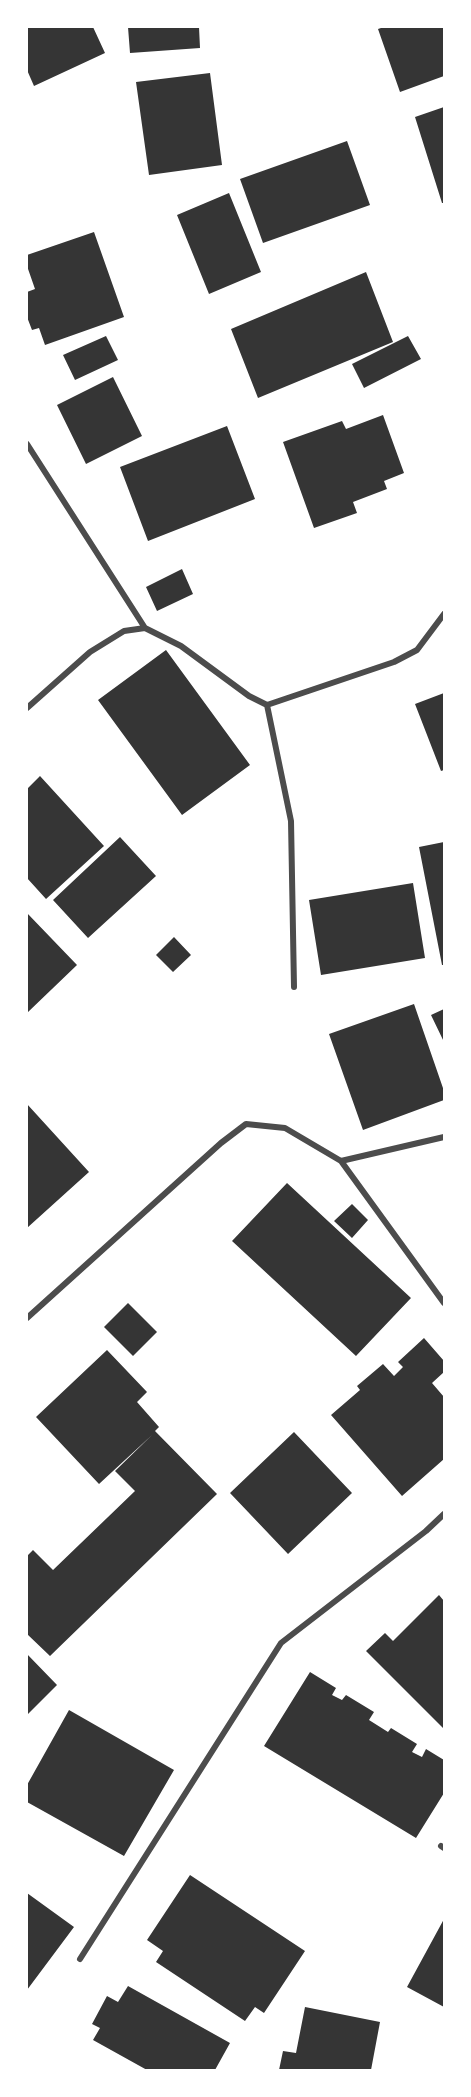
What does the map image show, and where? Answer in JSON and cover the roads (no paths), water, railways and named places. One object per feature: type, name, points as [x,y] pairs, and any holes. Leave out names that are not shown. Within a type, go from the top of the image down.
[{"type":"street","points":[[27,444],[145,628],[181,646],[249,696],[267,705],[394,662],[417,650],[444,614]]},
{"type":"street","points":[[27,708],[90,652],[124,631],[145,628]]},
{"type":"street","points":[[267,705],[291,821],[294,987]]},
{"type":"street","points":[[27,1318],[221,1143],[246,1124],[285,1128],[341,1161],[444,1303]]},
{"type":"street","points":[[341,1161],[444,1137]]},
{"type":"street","points":[[80,1959],[281,1643],[426,1531],[444,1514]]}]
